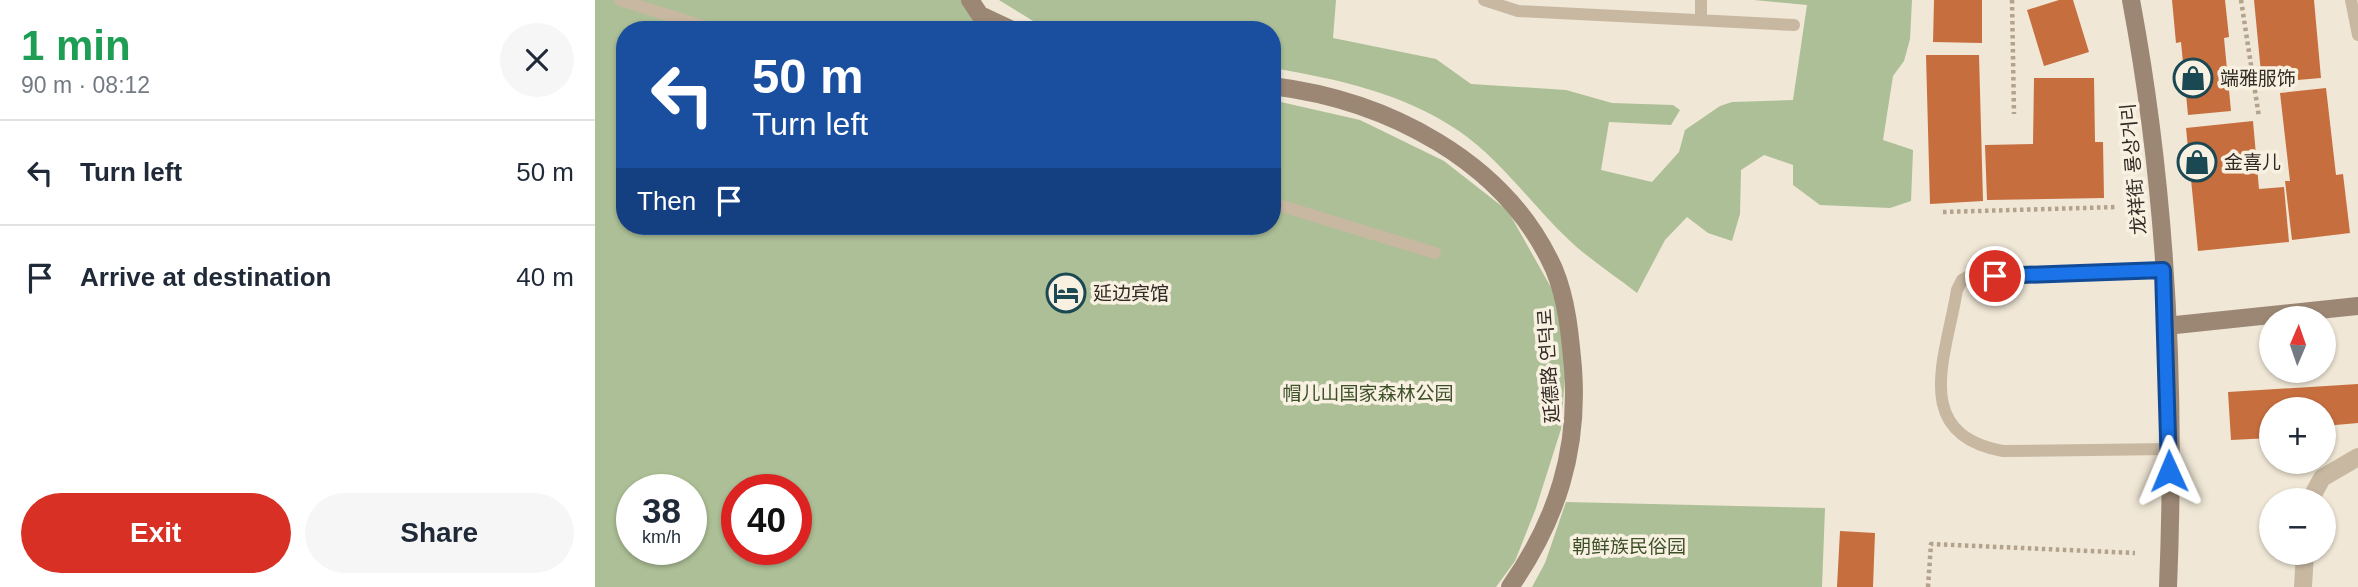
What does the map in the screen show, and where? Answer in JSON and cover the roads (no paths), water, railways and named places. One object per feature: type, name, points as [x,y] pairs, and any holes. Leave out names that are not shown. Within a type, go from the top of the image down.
[{"type":"street","points":[[970,0],[981,15],[993,21]]},
{"type":"street","name":"龙祥街 룡상거리","points":[[2131,0],[2147,91],[2163,270],[2169,449],[2168,587]]},
{"type":"street","name":"延德路 연덕로","points":[[1281,88],[1349,101],[1393,118],[1441,143],[1485,176],[1516,209],[1553,268],[1564,298],[1571,340],[1575,422],[1570,461],[1555,512],[1510,587]]},
{"type":"street","points":[[2166,326],[2358,306]]},
{"type":"street","points":[[2317,488],[2322,478],[2358,457]]},
{"type":"street","points":[[2303,587],[2304,565]]},
{"type":"lane","points":[[620,0],[687,21]]},
{"type":"lane","points":[[1484,0],[1518,12],[1794,25]]},
{"type":"lane","points":[[1701,0],[1701,20]]},
{"type":"lane","points":[[2354,1],[2358,35]]},
{"type":"lane","points":[[1281,205],[1435,253]]},
{"type":"lane","points":[[2163,270],[1969,276],[1962,280],[1957,290],[1939,397],[1956,432],[1983,447],[2003,451],[2169,449]]},
{"type":"place","name":"端雅服饰","points":[[2193,78]]},
{"type":"place","name":"金喜儿","points":[[2197,162]]},
{"type":"place","name":"延边宾馆","points":[[1066,293]]},
{"type":"park label","name":"帽儿山国家森林公园","points":[[1368,393]]},
{"type":"park label","name":"朝鲜族民俗园","points":[[1629,546]]}]
